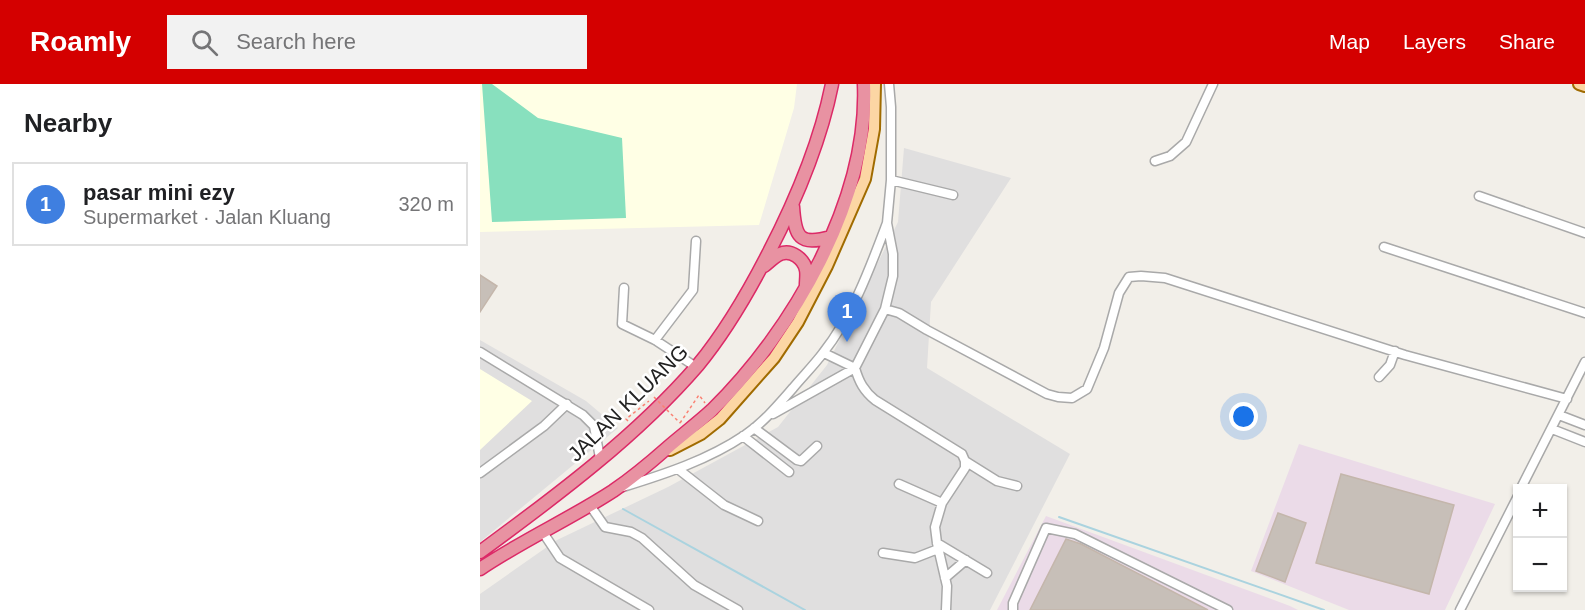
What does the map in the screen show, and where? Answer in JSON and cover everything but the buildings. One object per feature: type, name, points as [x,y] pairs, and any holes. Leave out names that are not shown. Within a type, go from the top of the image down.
[{"type":"highway","name":"JALAN KLUANG","points":[[480,552],[548,502],[644,420],[696,367],[719,339],[761,268],[793,207],[827,110],[832,84]]},
{"type":"highway","points":[[480,569],[614,490],[657,456],[711,411],[776,334],[806,285],[846,202],[859,153],[864,118],[864,84]]},
{"type":"highway","points":[[793,207],[794,228],[799,236],[808,241],[831,237]]},
{"type":"highway","points":[[761,268],[780,254],[789,252],[803,263],[807,271],[806,285]]},
{"type":"main road","points":[[657,456],[700,434],[720,418],[757,380],[798,322],[828,266],[866,179],[874,129],[875,84]]},
{"type":"main road","points":[[1579,84],[1585,87]]},
{"type":"street","points":[[614,490],[707,457],[743,436],[768,417],[855,368],[885,309],[893,276],[893,254],[887,223],[891,180],[889,84]]},
{"type":"street","points":[[1155,161],[1170,156],[1186,142],[1213,84]]},
{"type":"street","points":[[891,180],[953,195]]},
{"type":"street","points":[[1479,196],[1585,233]]},
{"type":"street","points":[[768,417],[824,353],[844,321],[862,286],[887,223]]},
{"type":"street","points":[[655,340],[693,290],[696,241]]},
{"type":"street","points":[[1384,247],[1585,313]]},
{"type":"street","points":[[885,309],[899,313],[1047,394],[1072,398],[1087,389],[1104,348],[1119,293],[1129,277],[1165,278],[1395,351],[1567,399]]},
{"type":"street","points":[[624,288],[622,324],[655,340],[696,367]]},
{"type":"street","points":[[1379,378],[1390,365],[1395,351]]},
{"type":"street","points":[[480,352],[583,415],[594,426],[600,458]]},
{"type":"street","points":[[824,353],[855,368],[859,381],[870,396],[962,454],[965,468],[942,503],[935,527],[937,546],[947,586],[946,610]]},
{"type":"street","points":[[1524,484],[1585,362]]},
{"type":"street","points":[[480,473],[544,426],[567,404]]},
{"type":"street","points":[[1559,415],[1585,425]]},
{"type":"street","points":[[754,428],[797,460],[801,461],[817,446]]},
{"type":"street","points":[[1552,429],[1585,442]]},
{"type":"street","points":[[743,436],[789,472]]},
{"type":"street","points":[[965,461],[998,481],[1017,486]]},
{"type":"street","points":[[678,469],[724,505],[758,521]]},
{"type":"street","points":[[899,484],[942,503]]},
{"type":"street","points":[[589,504],[605,527],[632,532],[642,538],[694,585],[738,610]]},
{"type":"street","points":[[1460,610],[1513,506]]},
{"type":"street","points":[[1013,610],[1013,603],[1046,528],[1075,534],[1228,610]]},
{"type":"street","points":[[542,531],[560,558],[649,610]]},
{"type":"street","points":[[883,553],[915,558],[937,546]]},
{"type":"street","points":[[937,546],[987,573]]},
{"type":"street","points":[[945,578],[966,560]]},
{"type":"path","points":[[654,397],[680,423],[699,395],[711,411]]},
{"type":"shaded area","points":[[480,84],[797,84],[794,108],[759,225],[480,232]]},
{"type":"shaded area","points":[[904,148],[1011,178],[931,302],[927,368],[1070,454],[990,610],[480,610],[480,594],[557,540],[668,487],[778,427],[827,365],[898,222]]},
{"type":"shaded area","points":[[480,340],[586,401],[618,428],[480,542]]},
{"type":"shaded area","points":[[480,369],[532,401],[480,450]]},
{"type":"shaded area","points":[[1299,444],[1495,504],[1445,610],[1349,610],[1251,571]]},
{"type":"shaded area","points":[[1046,516],[1290,606],[1298,610],[997,610]]},
{"type":"green space","points":[[482,84],[492,84],[538,118],[622,138],[626,218],[492,222]]},
{"type":"waterway","points":[[623,509],[805,610]]},
{"type":"waterway","points":[[1059,517],[1324,610]]},
{"type":"place","name":"pasar mini ezy","points":[[847,342]]}]
